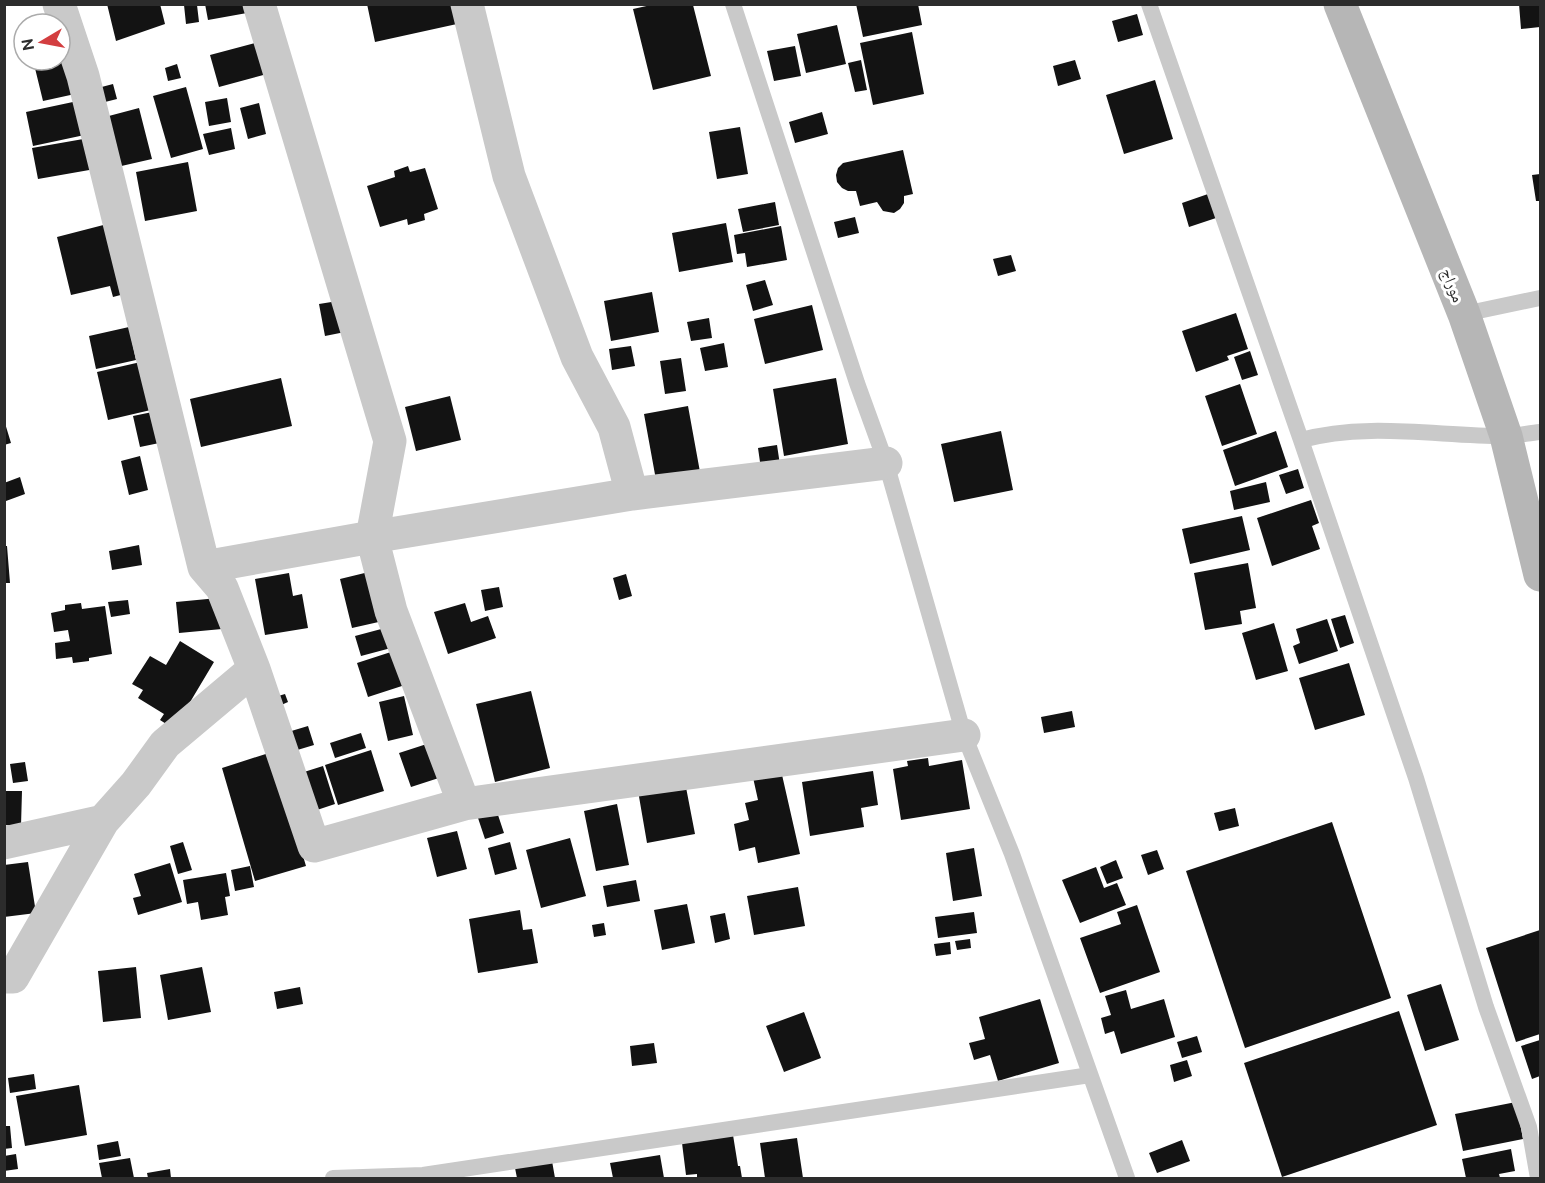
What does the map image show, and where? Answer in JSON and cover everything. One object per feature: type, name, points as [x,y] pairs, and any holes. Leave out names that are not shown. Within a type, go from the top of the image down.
[{"type":"main road","name":"موراج","points":[[1340,4],[1464,314],[1506,436],[1540,575]]},
{"type":"street","points":[[59,4],[83,76],[204,567],[222,588],[254,669],[314,846],[464,804],[964,735]]},
{"type":"street","points":[[259,4],[390,441],[372,537],[391,611],[464,804]]},
{"type":"street","points":[[467,4],[509,176],[578,357],[614,427],[632,494]]},
{"type":"street","points":[[204,567],[632,494],[886,463]]},
{"type":"street","points":[[4,977],[13,977],[103,821],[136,784],[165,744],[254,669]]},
{"type":"street","points":[[4,843],[103,821]]},
{"type":"lane","points":[[734,4],[857,383],[886,463],[964,735],[1012,854],[1127,1179]]},
{"type":"lane","points":[[1149,4],[1416,778],[1486,1007],[1529,1127],[1538,1179]]},
{"type":"lane","points":[[1464,314],[1540,298]]},
{"type":"lane","points":[[1301,440],[1326,433],[1373,431],[1506,436],[1540,432]]},
{"type":"lane","points":[[333,1179],[423,1175],[1090,1075]]},
{"type":"building","points":[[107,4],[160,4],[165,24],[116,41]]},
{"type":"building","points":[[205,4],[246,4],[247,13],[208,20]]},
{"type":"building","points":[[367,4],[462,4],[466,22],[375,42]]},
{"type":"building","points":[[856,4],[918,4],[922,25],[863,37]]},
{"type":"building","points":[[1519,4],[1540,4],[1540,27],[1521,29]]},
{"type":"building","points":[[184,5],[197,5],[199,22],[186,24]]},
{"type":"building","points":[[651,5],[693,5],[711,76],[653,90],[633,9]]},
{"type":"building","points":[[1137,14],[1143,35],[1118,42],[1112,21]]},
{"type":"building","points":[[837,25],[846,64],[806,73],[797,34]]},
{"type":"building","points":[[912,32],[924,94],[873,105],[860,43]]},
{"type":"building","points":[[259,42],[267,74],[219,87],[210,55]]},
{"type":"building","points":[[795,46],[801,76],[774,81],[767,51]]},
{"type":"building","points":[[861,60],[867,90],[855,92],[848,63]]},
{"type":"building","points":[[1075,60],[1081,79],[1058,86],[1053,66]]},
{"type":"building","points":[[177,64],[181,78],[168,81],[165,68]]},
{"type":"building","points":[[36,72],[70,72],[75,94],[43,101]]},
{"type":"building","points":[[1155,80],[1173,139],[1124,154],[1106,95]]},
{"type":"building","points":[[113,84],[117,99],[97,104],[94,89]]},
{"type":"building","points":[[186,87],[203,149],[171,158],[153,96]]},
{"type":"building","points":[[227,98],[231,122],[209,126],[205,102]]},
{"type":"building","points":[[87,99],[94,133],[33,146],[26,112]]},
{"type":"building","points":[[259,103],[266,134],[248,139],[240,108]]},
{"type":"building","points":[[139,108],[152,159],[117,167],[105,117]]},
{"type":"building","points":[[822,112],[828,134],[795,143],[789,122]]},
{"type":"building","points":[[740,127],[748,174],[717,179],[709,132]]},
{"type":"building","points":[[231,128],[235,149],[209,155],[203,134]]},
{"type":"building","points":[[89,138],[95,169],[38,179],[32,148]]},
{"type":"building","points":[[903,150],[913,194],[904,196],[904,203],[894,213],[883,211],[877,202],[860,206],[856,191],[848,191],[837,182],[838,168],[843,163]]},
{"type":"building","points":[[188,162],[197,211],[145,221],[136,172]]},
{"type":"building","points":[[408,166],[410,172],[425,168],[438,209],[424,214],[425,220],[408,225],[407,219],[380,227],[367,186],[395,177],[394,171]]},
{"type":"building","points":[[1540,174],[1540,201],[1536,201],[1532,175]]},
{"type":"building","points":[[1208,194],[1216,218],[1189,227],[1182,203]]},
{"type":"building","points":[[775,202],[779,225],[743,232],[738,209]]},
{"type":"building","points":[[855,217],[859,233],[838,238],[834,222]]},
{"type":"building","points":[[115,222],[132,292],[113,297],[110,286],[71,295],[57,237]]},
{"type":"building","points":[[726,223],[733,262],[679,272],[672,233]]},
{"type":"building","points":[[781,226],[787,260],[747,267],[745,253],[737,254],[734,235]]},
{"type":"building","points":[[1011,255],[1016,271],[998,276],[993,259]]},
{"type":"building","points":[[765,280],[773,305],[753,311],[746,285]]},
{"type":"building","points":[[652,292],[659,332],[611,341],[604,301]]},
{"type":"building","points":[[344,300],[350,331],[325,336],[319,304]]},
{"type":"building","points":[[812,305],[823,350],[765,364],[754,319]]},
{"type":"building","points":[[1236,313],[1248,349],[1227,356],[1229,360],[1196,372],[1182,331]]},
{"type":"building","points":[[709,318],[712,338],[691,341],[687,322]]},
{"type":"building","points":[[129,327],[136,360],[96,369],[89,336]]},
{"type":"building","points":[[724,343],[728,367],[705,371],[700,348]]},
{"type":"building","points":[[631,346],[635,366],[612,370],[609,349]]},
{"type":"building","points":[[1250,351],[1258,375],[1242,380],[1234,357]]},
{"type":"building","points":[[681,358],[686,391],[665,394],[660,361]]},
{"type":"building","points":[[145,361],[155,409],[108,420],[97,372]]},
{"type":"building","points":[[281,378],[292,426],[201,447],[190,399]]},
{"type":"building","points":[[836,378],[848,444],[784,456],[773,389]]},
{"type":"building","points":[[1240,384],[1257,434],[1222,446],[1205,396]]},
{"type":"building","points":[[450,396],[461,440],[416,451],[405,407]]},
{"type":"building","points":[[688,406],[700,472],[656,480],[644,414]]},
{"type":"building","points":[[162,410],[169,441],[140,447],[133,416]]},
{"type":"building","points":[[4,420],[11,443],[4,445]]},
{"type":"building","points":[[1001,431],[1013,490],[954,502],[941,444]]},
{"type":"building","points":[[1276,431],[1288,467],[1235,486],[1223,450]]},
{"type":"building","points":[[777,445],[780,465],[761,469],[758,448]]},
{"type":"building","points":[[140,456],[148,490],[129,495],[121,461]]},
{"type":"building","points":[[1298,469],[1304,488],[1286,494],[1279,475]]},
{"type":"building","points":[[20,477],[25,494],[6,501],[4,483]]},
{"type":"building","points":[[1266,482],[1270,502],[1234,510],[1230,491]]},
{"type":"building","points":[[1311,500],[1319,523],[1312,526],[1320,549],[1272,566],[1257,518]]},
{"type":"building","points":[[1242,516],[1250,550],[1190,564],[1182,529]]},
{"type":"building","points":[[139,545],[142,565],[112,570],[109,551]]},
{"type":"building","points":[[4,546],[7,546],[10,583],[4,583]]},
{"type":"building","points":[[1248,563],[1256,608],[1240,611],[1242,624],[1205,630],[1194,573]]},
{"type":"building","points":[[377,570],[383,621],[352,628],[340,579]]},
{"type":"building","points":[[289,573],[293,596],[302,594],[308,628],[265,635],[255,579]]},
{"type":"building","points":[[626,574],[632,596],[619,600],[613,578]]},
{"type":"building","points":[[499,587],[503,607],[485,611],[481,590]]},
{"type":"building","points":[[218,598],[222,629],[179,633],[176,602]]},
{"type":"building","points":[[128,600],[130,614],[111,617],[108,602]]},
{"type":"building","points":[[81,603],[82,609],[105,606],[112,654],[73,663],[72,657],[56,659],[55,643],[70,641],[68,630],[54,632],[51,613],[65,610],[65,605]]},
{"type":"building","points":[[465,603],[471,622],[488,616],[496,638],[448,654],[434,612]]},
{"type":"building","points":[[1345,615],[1354,643],[1340,648],[1331,619]]},
{"type":"building","points":[[1327,619],[1338,651],[1299,664],[1293,646],[1300,643],[1296,629]]},
{"type":"building","points":[[1274,623],[1288,671],[1256,680],[1242,633]]},
{"type":"building","points":[[385,628],[391,648],[361,656],[355,636]]},
{"type":"building","points":[[180,641],[214,662],[174,729],[160,720],[164,714],[138,698],[143,690],[132,684],[150,656],[166,665]]},
{"type":"building","points":[[394,651],[405,685],[368,697],[357,663]]},
{"type":"building","points":[[1349,663],[1365,715],[1315,730],[1299,678]]},
{"type":"building","points":[[531,691],[550,768],[495,782],[476,704]]},
{"type":"building","points":[[285,694],[288,702],[279,706],[275,697]]},
{"type":"building","points":[[404,696],[413,735],[388,741],[379,702]]},
{"type":"building","points":[[1072,711],[1075,727],[1044,733],[1041,717]]},
{"type":"building","points":[[308,726],[314,745],[294,751],[288,732]]},
{"type":"building","points":[[361,733],[366,748],[335,758],[330,743]]},
{"type":"building","points":[[436,741],[448,775],[411,787],[399,753]]},
{"type":"building","points":[[371,750],[384,791],[338,805],[325,765]]},
{"type":"building","points":[[272,752],[306,866],[255,881],[222,768]]},
{"type":"building","points":[[928,758],[929,766],[962,760],[970,809],[901,820],[893,769],[908,766],[907,761]]},
{"type":"building","points":[[25,762],[28,781],[13,783],[10,764]]},
{"type":"building","points":[[323,766],[335,804],[317,810],[304,772]]},
{"type":"building","points":[[780,766],[800,854],[758,863],[755,847],[739,851],[734,824],[749,820],[745,803],[758,800],[752,773]]},
{"type":"building","points":[[873,771],[878,805],[861,808],[864,827],[810,836],[802,782]]},
{"type":"building","points":[[684,777],[695,834],[647,843],[637,785]]},
{"type":"building","points":[[4,791],[22,791],[21,826],[4,825]]},
{"type":"building","points":[[617,804],[629,865],[596,871],[584,811]]},
{"type":"building","points":[[1235,808],[1239,826],[1219,831],[1214,813]]},
{"type":"building","points":[[496,809],[504,833],[485,839],[477,815]]},
{"type":"building","points":[[1332,822],[1391,998],[1245,1048],[1186,871]]},
{"type":"building","points":[[457,831],[467,869],[437,877],[427,838]]},
{"type":"building","points":[[570,838],[586,896],[541,908],[526,850]]},
{"type":"building","points":[[183,842],[192,870],[178,874],[170,846]]},
{"type":"building","points":[[510,842],[517,869],[495,875],[488,848]]},
{"type":"building","points":[[974,848],[982,896],[953,901],[946,853]]},
{"type":"building","points":[[1157,850],[1164,869],[1148,875],[1141,855]]},
{"type":"building","points":[[1116,860],[1123,878],[1107,884],[1100,867]]},
{"type":"building","points":[[28,862],[36,913],[4,917],[4,865]]},
{"type":"building","points":[[170,863],[182,902],[138,915],[133,898],[141,896],[134,874]]},
{"type":"building","points":[[250,866],[254,887],[235,891],[231,870]]},
{"type":"building","points":[[1096,867],[1104,888],[1117,883],[1126,905],[1080,923],[1062,880]]},
{"type":"building","points":[[226,873],[230,896],[225,897],[228,915],[201,920],[198,902],[187,904],[183,880]]},
{"type":"building","points":[[636,880],[640,901],[607,907],[603,886]]},
{"type":"building","points":[[798,887],[805,926],[754,935],[747,896]]},
{"type":"building","points":[[687,904],[695,943],[662,950],[654,910]]},
{"type":"building","points":[[1137,905],[1160,972],[1100,993],[1080,938],[1121,924],[1117,912]]},
{"type":"building","points":[[520,910],[523,930],[532,929],[538,963],[478,973],[469,919]]},
{"type":"building","points":[[974,912],[977,933],[938,938],[935,917]]},
{"type":"building","points":[[725,913],[730,939],[715,943],[710,916]]},
{"type":"building","points":[[604,923],[606,935],[594,937],[592,925]]},
{"type":"building","points":[[1540,930],[1540,1034],[1516,1042],[1486,948]]},
{"type":"building","points":[[970,939],[971,948],[957,950],[955,941]]},
{"type":"building","points":[[950,942],[951,954],[936,956],[934,944]]},
{"type":"building","points":[[136,967],[141,1018],[103,1022],[98,971]]},
{"type":"building","points":[[202,967],[211,1012],[168,1020],[160,975]]},
{"type":"building","points":[[1441,984],[1459,1040],[1425,1051],[1407,995]]},
{"type":"building","points":[[300,987],[303,1004],[277,1009],[274,992]]},
{"type":"building","points":[[1126,990],[1131,1009],[1164,999],[1175,1037],[1121,1054],[1114,1031],[1105,1034],[1101,1018],[1111,1015],[1105,996]]},
{"type":"building","points":[[1040,999],[1059,1063],[998,1081],[990,1055],[974,1060],[969,1043],[985,1039],[979,1017]]},
{"type":"building","points":[[1399,1011],[1437,1125],[1282,1177],[1244,1063]]},
{"type":"building","points":[[804,1012],[821,1058],[784,1072],[766,1026]]},
{"type":"building","points":[[1197,1036],[1202,1052],[1182,1058],[1177,1042]]},
{"type":"building","points":[[1540,1040],[1540,1076],[1532,1079],[1521,1046]]},
{"type":"building","points":[[654,1043],[657,1063],[632,1066],[630,1046]]},
{"type":"building","points":[[1187,1060],[1192,1076],[1174,1082],[1170,1065]]},
{"type":"building","points":[[34,1074],[36,1089],[10,1093],[8,1078]]},
{"type":"building","points":[[79,1085],[87,1135],[25,1146],[16,1096]]},
{"type":"building","points":[[1516,1102],[1523,1139],[1463,1151],[1455,1114]]},
{"type":"building","points":[[4,1126],[10,1126],[12,1148],[4,1149]]},
{"type":"building","points":[[733,1135],[742,1178],[697,1178],[697,1174],[686,1175],[682,1143]]},
{"type":"building","points":[[797,1138],[803,1178],[765,1178],[760,1143]]},
{"type":"building","points":[[1182,1140],[1190,1161],[1157,1173],[1149,1153]]},
{"type":"building","points":[[118,1141],[121,1156],[99,1160],[97,1145]]},
{"type":"building","points":[[1511,1149],[1515,1171],[1499,1174],[1500,1178],[1466,1178],[1462,1159]]},
{"type":"building","points":[[16,1154],[18,1169],[4,1171],[4,1156]]},
{"type":"building","points":[[660,1155],[664,1178],[613,1178],[610,1163]]},
{"type":"building","points":[[130,1158],[134,1178],[102,1178],[99,1163]]},
{"type":"building","points":[[552,1161],[555,1178],[517,1178],[515,1168]]},
{"type":"building","points":[[170,1169],[171,1178],[148,1178],[147,1173]]}]
